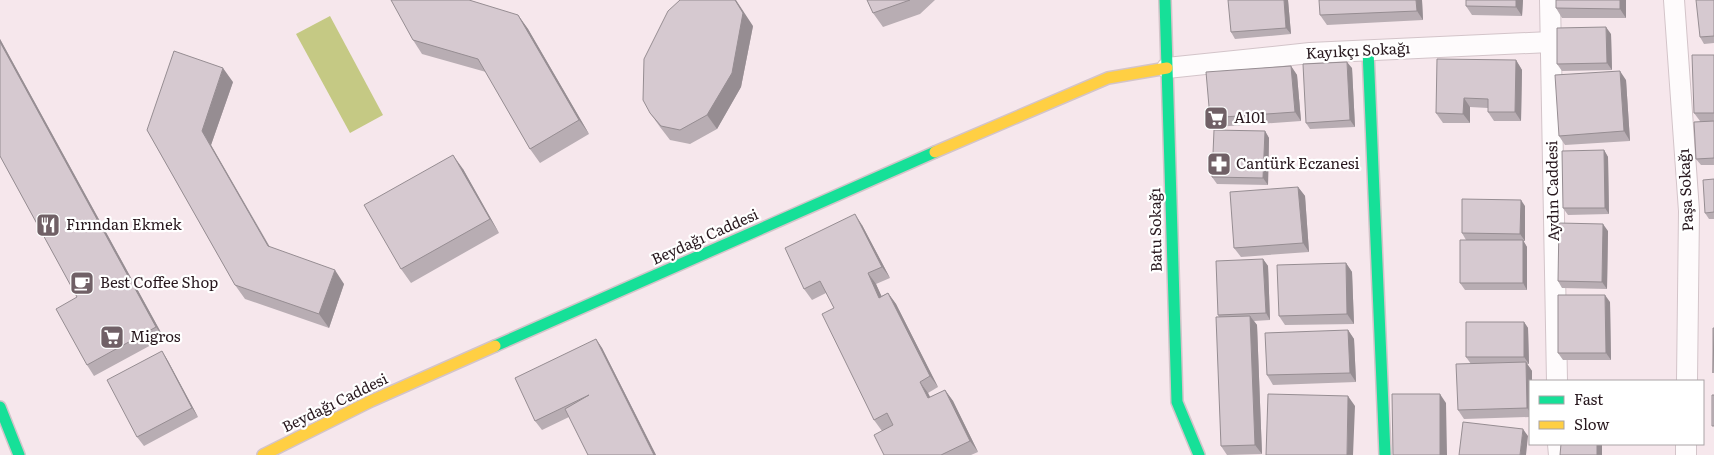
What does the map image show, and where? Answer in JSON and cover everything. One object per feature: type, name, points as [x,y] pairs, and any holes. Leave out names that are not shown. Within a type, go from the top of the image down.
[{"type":"street","name":"Batu Sokağı","points":[[1165,0],[1172,322],[1177,402],[1199,455]]},
{"type":"street","name":"Aydın Caddesi","points":[[1550,0],[1557,380]]},
{"type":"street","name":"Paşa Sokağı","points":[[1674,0],[1689,211],[1687,380]]},
{"type":"street","name":"Kayıkçı Sokağı","points":[[1167,68],[1310,53],[1550,42]]},
{"type":"street","points":[[1368,50],[1385,455]]},
{"type":"street","name":"Beydağı Caddesi","points":[[263,455],[371,401],[1108,78],[1167,68]]},
{"type":"street","points":[[0,407],[19,455]]},
{"type":"shaded area","points":[[330,16],[383,115],[350,133],[296,34]]},
{"type":"building","points":[[391,0],[469,0],[518,15],[579,120],[530,149],[478,59],[413,40]]},
{"type":"building","points":[[680,0],[735,0],[743,13],[732,73],[707,115],[680,130],[661,126],[650,113],[643,100],[644,59],[668,11]]},
{"type":"building","points":[[867,0],[910,0],[873,13]]},
{"type":"building","points":[[1228,0],[1284,0],[1286,28],[1231,32]]},
{"type":"building","points":[[1319,0],[1416,0],[1417,11],[1320,15]]},
{"type":"building","points":[[1466,0],[1516,0],[1516,7],[1466,6]]},
{"type":"building","points":[[1556,0],[1620,0],[1620,9],[1556,8]]},
{"type":"building","points":[[1696,0],[1714,0],[1714,36],[1700,37]]},
{"type":"building","points":[[1606,27],[1607,63],[1557,64],[1557,28]]},
{"type":"building","points":[[0,42],[156,327],[87,365],[56,309],[77,297],[0,156]]},
{"type":"building","points":[[174,51],[223,68],[202,131],[268,246],[335,270],[319,314],[235,285],[147,130]]},
{"type":"building","points":[[1692,55],[1714,55],[1714,113],[1694,113]]},
{"type":"building","points":[[1437,59],[1516,60],[1515,112],[1488,112],[1488,99],[1464,98],[1463,114],[1436,113]]},
{"type":"building","points":[[1347,62],[1350,120],[1306,123],[1303,64]]},
{"type":"building","points":[[1291,66],[1295,112],[1210,118],[1206,72]]},
{"type":"building","points":[[1620,71],[1624,131],[1559,136],[1555,75]]},
{"type":"building","points":[[1714,121],[1714,158],[1696,159],[1694,122]]},
{"type":"building","points":[[1214,130],[1265,131],[1263,178],[1212,177]]},
{"type":"building","points":[[1604,150],[1605,208],[1563,208],[1562,151]]},
{"type":"building","points":[[453,155],[490,219],[401,269],[364,205]]},
{"type":"building","points":[[1714,179],[1714,212],[1705,213],[1703,180]]},
{"type":"building","points":[[1298,187],[1303,243],[1234,248],[1230,192]]},
{"type":"building","points":[[1462,199],[1521,200],[1520,234],[1462,233]]},
{"type":"building","points":[[855,214],[882,267],[868,273],[879,298],[888,293],[930,376],[920,382],[928,398],[945,390],[970,441],[941,455],[884,455],[874,435],[893,425],[887,413],[874,420],[822,314],[834,308],[820,281],[804,289],[785,248]]},
{"type":"building","points":[[1559,223],[1603,224],[1602,282],[1558,281]]},
{"type":"building","points":[[1460,240],[1523,240],[1523,283],[1460,283]]},
{"type":"building","points":[[1263,259],[1266,313],[1218,315],[1216,261]]},
{"type":"building","points":[[1346,263],[1347,314],[1279,316],[1277,265]]},
{"type":"building","points":[[1558,295],[1605,295],[1606,353],[1558,353]]},
{"type":"building","points":[[1250,316],[1255,445],[1221,446],[1216,317]]},
{"type":"building","points":[[1466,322],[1524,322],[1524,357],[1466,357]]},
{"type":"building","points":[[1713,328],[1714,328],[1713,373]]},
{"type":"building","points":[[1348,330],[1350,373],[1267,375],[1265,333]]},
{"type":"building","points":[[596,339],[654,455],[588,455],[565,409],[589,395],[535,421],[515,378]]},
{"type":"building","points":[[162,351],[192,408],[137,437],[107,380]]},
{"type":"building","points":[[1526,362],[1527,408],[1458,410],[1456,364]]},
{"type":"building","points":[[1268,394],[1348,396],[1347,455],[1266,455]]},
{"type":"building","points":[[1392,394],[1440,394],[1440,455],[1393,455]]},
{"type":"building","points":[[1712,395],[1714,395],[1714,426],[1712,426]]},
{"type":"building","points":[[1463,422],[1523,429],[1520,455],[1459,455]]},
{"type":"building","points":[[1561,445],[1597,445],[1597,455],[1560,455]]},
{"type":"traffic: fast","points":[[1165,0],[1177,402],[1199,455]]},
{"type":"traffic: fast","points":[[1368,50],[1385,455]]},
{"type":"traffic: fast","points":[[495,346],[935,152]]},
{"type":"traffic: fast","points":[[0,407],[19,455]]},
{"type":"traffic: slow","points":[[935,152],[1108,78],[1167,68]]},
{"type":"traffic: slow","points":[[263,455],[371,401],[495,346]]},
{"type":"place","name":"A101","points":[[1216,118]]},
{"type":"place","name":"Cantürk Eczanesi","points":[[1219,164]]},
{"type":"place","name":"Fırından Ekmek","points":[[48,225]]},
{"type":"place","name":"Best Coffee Shop","points":[[82,283]]},
{"type":"place","name":"Migros","points":[[112,337]]}]
